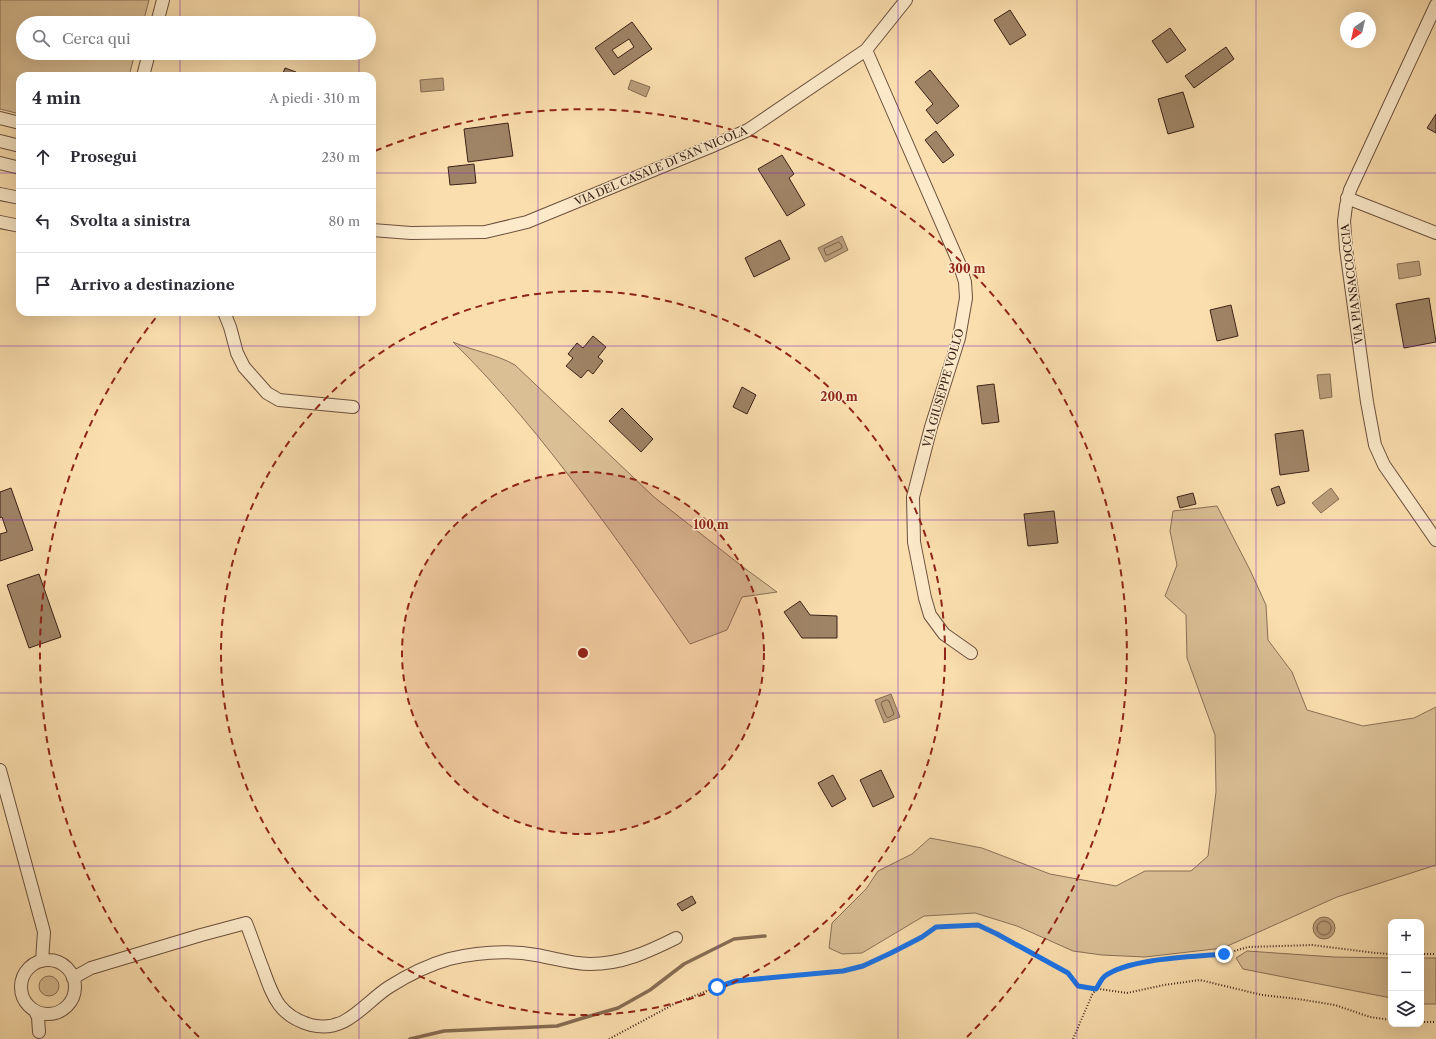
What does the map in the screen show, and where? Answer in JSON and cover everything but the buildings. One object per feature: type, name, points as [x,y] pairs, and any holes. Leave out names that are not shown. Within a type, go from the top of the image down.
[{"type":"street","points":[[159,16],[163,0]]},
{"type":"street","name":"VIA DEL CASALE DI SAN NICOLA","points":[[376,230],[411,233],[485,232],[527,222],[710,147],[748,130],[866,50],[906,0]]},
{"type":"street","name":"VIA PIANSACCOCCIA","points":[[1436,5],[1347,198],[1344,221],[1346,249],[1367,402],[1375,445],[1384,465],[1436,540]]},
{"type":"street","name":"VIA GIUSEPPE VOLLO","points":[[866,50],[960,263],[965,282],[966,298],[959,338],[931,426],[913,497],[914,542],[928,610],[944,634],[971,653]]},
{"type":"street","points":[[144,72],[147,60]]},
{"type":"street","points":[[0,118],[16,122]]},
{"type":"street","points":[[0,141],[16,145]]},
{"type":"street","points":[[0,163],[16,167]]},
{"type":"street","points":[[0,194],[16,197]]},
{"type":"street","points":[[1347,198],[1436,233]]},
{"type":"street","points":[[0,222],[16,225]]},
{"type":"street","points":[[226,316],[237,353],[244,366],[256,382],[268,393],[278,400],[353,407]]},
{"type":"street","points":[[0,770],[44,932],[42,961]]},
{"type":"street","points":[[73,978],[91,968],[246,923],[271,993],[278,1005],[298,1020],[314,1025],[324,1026],[340,1024],[349,1020],[373,998],[390,986],[423,968],[448,959],[480,953],[505,952],[536,955],[580,964],[598,964],[630,958],[676,938]]},
{"type":"street","points":[[50,960],[57,962],[70,971],[73,978],[75,987],[74,996],[69,1004],[62,1010],[53,1014],[44,1014],[35,1011],[28,1005],[23,997],[21,988],[22,979],[34,964],[50,960]]},
{"type":"street","points":[[35,1011],[38,1017],[41,1033],[53,1014]]},
{"type":"path","points":[[609,1039],[676,1003],[736,981],[843,971],[863,966],[922,937],[936,927],[978,925],[1068,973],[1078,986],[1127,993],[1164,985],[1200,980],[1262,995],[1335,1005],[1370,1017],[1388,1020]]},
{"type":"path","points":[[1073,1039],[1092,995],[1104,977],[1123,966],[1171,959],[1224,954],[1248,947],[1312,945],[1341,950],[1388,954]]},
{"type":"path","points":[[1424,954],[1436,954]]},
{"type":"path","points":[[1424,1022],[1436,1022]]},
{"type":"shaded area","points":[[0,0],[149,0],[145,16],[16,16],[16,60],[133,60],[130,72],[16,72],[16,113],[0,109]]},
{"type":"shaded area","points":[[453,342],[500,358],[515,365],[654,497],[777,592],[742,597],[727,630],[690,644],[651,587],[552,454],[521,415]]},
{"type":"shaded area","points":[[1217,506],[1266,605],[1268,640],[1292,672],[1307,710],[1363,726],[1414,718],[1436,707],[1436,865],[1337,897],[1223,948],[1145,957],[1102,955],[1073,951],[1017,926],[975,913],[924,916],[862,953],[842,954],[829,948],[832,923],[866,889],[878,871],[912,854],[930,838],[982,848],[1050,874],[1116,886],[1145,871],[1191,871],[1208,856],[1216,792],[1215,735],[1187,658],[1186,615],[1165,596],[1177,565],[1170,531],[1173,511]]},
{"type":"shaded area","points":[[1247,951],[1334,957],[1388,958],[1388,997],[1243,969],[1236,958]]},
{"type":"shaded area","points":[[1424,958],[1436,958],[1436,1004],[1424,1004]]},
{"type":"shaded area","points":[[49,976],[56,979],[59,986],[56,993],[49,996],[42,993],[39,986],[42,979]]},
{"type":"water","points":[[443,78],[444,90],[421,92],[420,80]]},
{"type":"water","points":[[631,80],[650,87],[646,97],[628,89]]},
{"type":"water","points":[[842,236],[848,250],[825,262],[818,248]]},
{"type":"water","points":[[1419,261],[1421,275],[1399,279],[1397,264]]},
{"type":"water","points":[[1330,374],[1332,397],[1320,399],[1317,375]]},
{"type":"water","points":[[1331,488],[1339,499],[1321,513],[1312,503]]},
{"type":"water","points":[[891,694],[900,717],[884,723],[875,700]]},
{"type":"water","points":[[1324,917],[1332,920],[1335,928],[1332,936],[1324,939],[1316,936],[1313,928],[1316,920]]},
{"type":"waterway","points":[[410,1039],[444,1031],[557,1026],[618,1008],[650,990],[684,964],[734,939],[765,936]]},
{"type":"route","points":[[717,987],[736,981],[843,971],[863,966],[922,937],[936,927],[978,925],[1068,973],[1078,986],[1096,989],[1104,977],[1123,966],[1171,959],[1224,954]]}]
